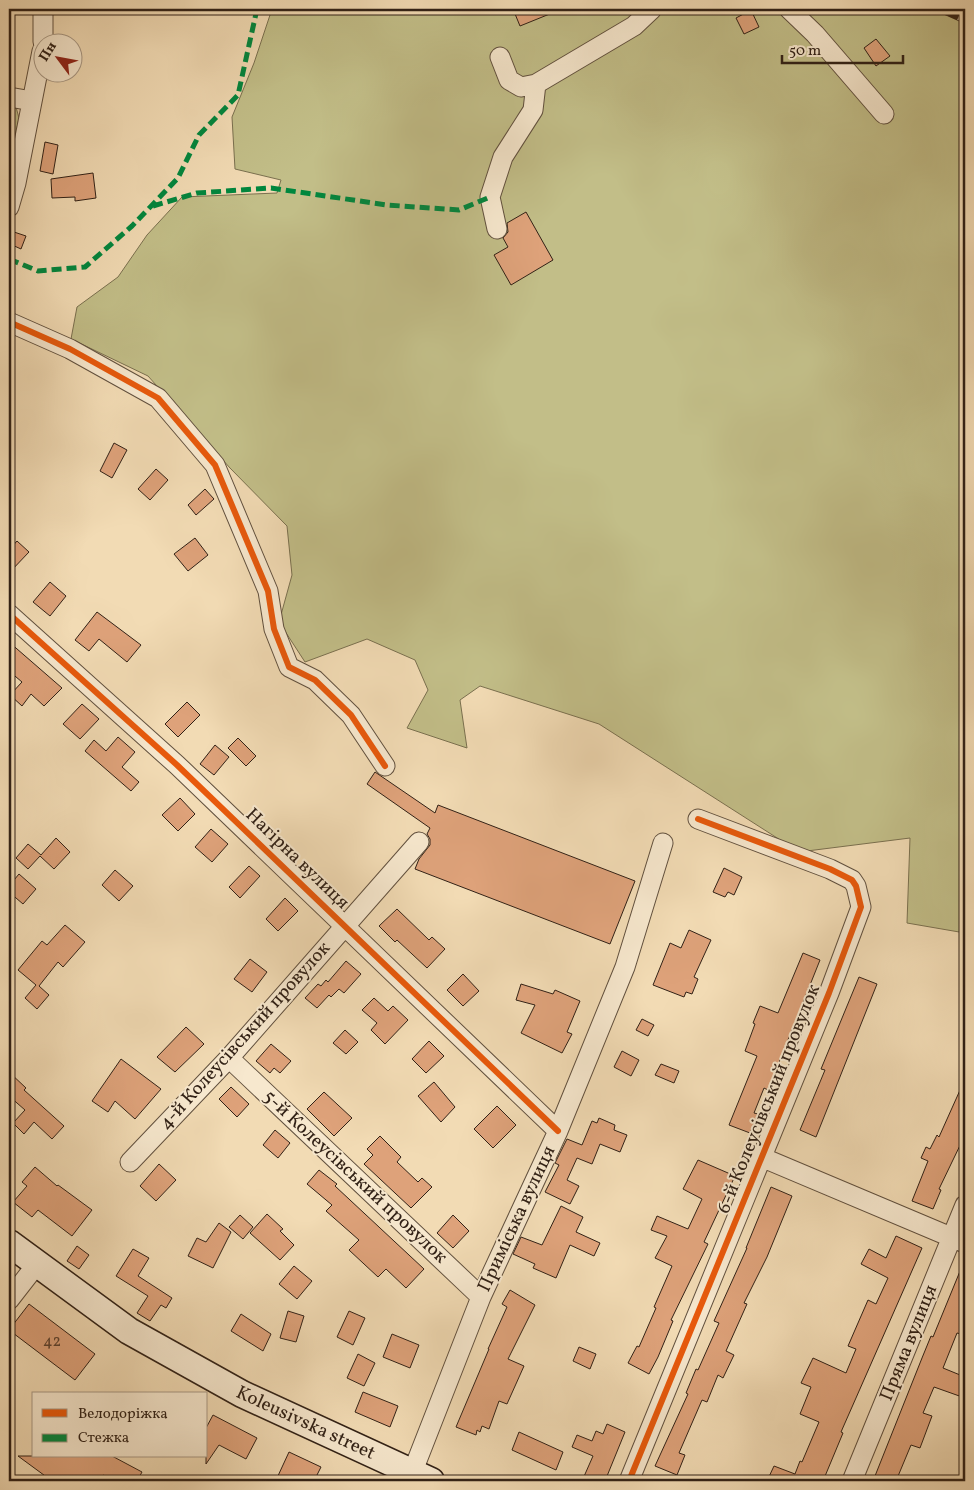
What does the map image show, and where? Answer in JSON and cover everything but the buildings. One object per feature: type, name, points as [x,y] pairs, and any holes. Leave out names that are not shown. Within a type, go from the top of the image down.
[{"type":"street","points":[[43,9],[43,32]]},
{"type":"street","points":[[500,58],[509,80],[521,87],[536,84],[634,26],[652,9]]},
{"type":"street","points":[[789,9],[814,34],[884,114]]},
{"type":"street","points":[[9,207],[16,183],[36,82]]},
{"type":"street","points":[[497,229],[490,197],[503,157],[533,110],[536,84]]},
{"type":"street","points":[[9,97],[32,101]]},
{"type":"street","points":[[9,322],[70,349],[158,398],[216,465],[268,591],[274,629],[289,667],[315,680],[351,715],[384,766]]},
{"type":"street","name":"Нагірна вулиця","points":[[11,619],[177,765],[558,1131]]},
{"type":"street","name":"6-й Колеусівський провулок","points":[[629,1481],[829,993],[861,907],[856,886],[852,880],[830,869],[698,819]]},
{"type":"street","name":"4-й Колеусівський провулок","points":[[130,1162],[229,1058],[419,842]]},
{"type":"street","name":"Приміська вулиця","points":[[417,1478],[481,1297],[558,1131],[626,967],[663,843]]},
{"type":"street","name":"5-й Колеусівський провулок","points":[[229,1058],[481,1297]]},
{"type":"street","points":[[761,1158],[959,1241]]},
{"type":"street","name":"Пряма вулиця","points":[[852,1481],[959,1241],[965,1205]]},
{"type":"street","name":"Koleusivska street","points":[[9,1243],[130,1331],[242,1394],[417,1478]]},
{"type":"street","points":[[9,1300],[37,1264]]},
{"type":"shaded area","points":[[272,9],[965,9],[965,933],[907,923],[910,838],[799,852],[599,724],[480,686],[460,700],[467,748],[407,728],[428,690],[415,660],[367,639],[305,662],[279,622],[292,575],[287,526],[230,468],[148,376],[71,339],[77,307],[118,277],[147,235],[182,197],[277,193],[281,180],[235,169],[232,117],[254,63]]},
{"type":"shaded area","points":[[9,106],[16,107],[19,118],[9,166]]},
{"type":"railway","points":[[938,9],[965,21]]},
{"type":"marked path","points":[[9,259],[38,271],[85,267],[132,226],[178,178],[199,135],[238,95],[257,9]]},
{"type":"marked path","points":[[153,206],[197,193],[271,188],[387,205],[459,210],[490,197]]},
{"type":"cycle path","points":[[9,322],[70,349],[158,398],[215,465],[268,591],[274,629],[289,667],[315,680],[351,715],[385,766]]},
{"type":"cycle path","points":[[9,614],[177,765],[558,1131]]},
{"type":"cycle path","points":[[629,1481],[829,993],[861,907],[856,886],[852,880],[830,869],[698,819]]}]
